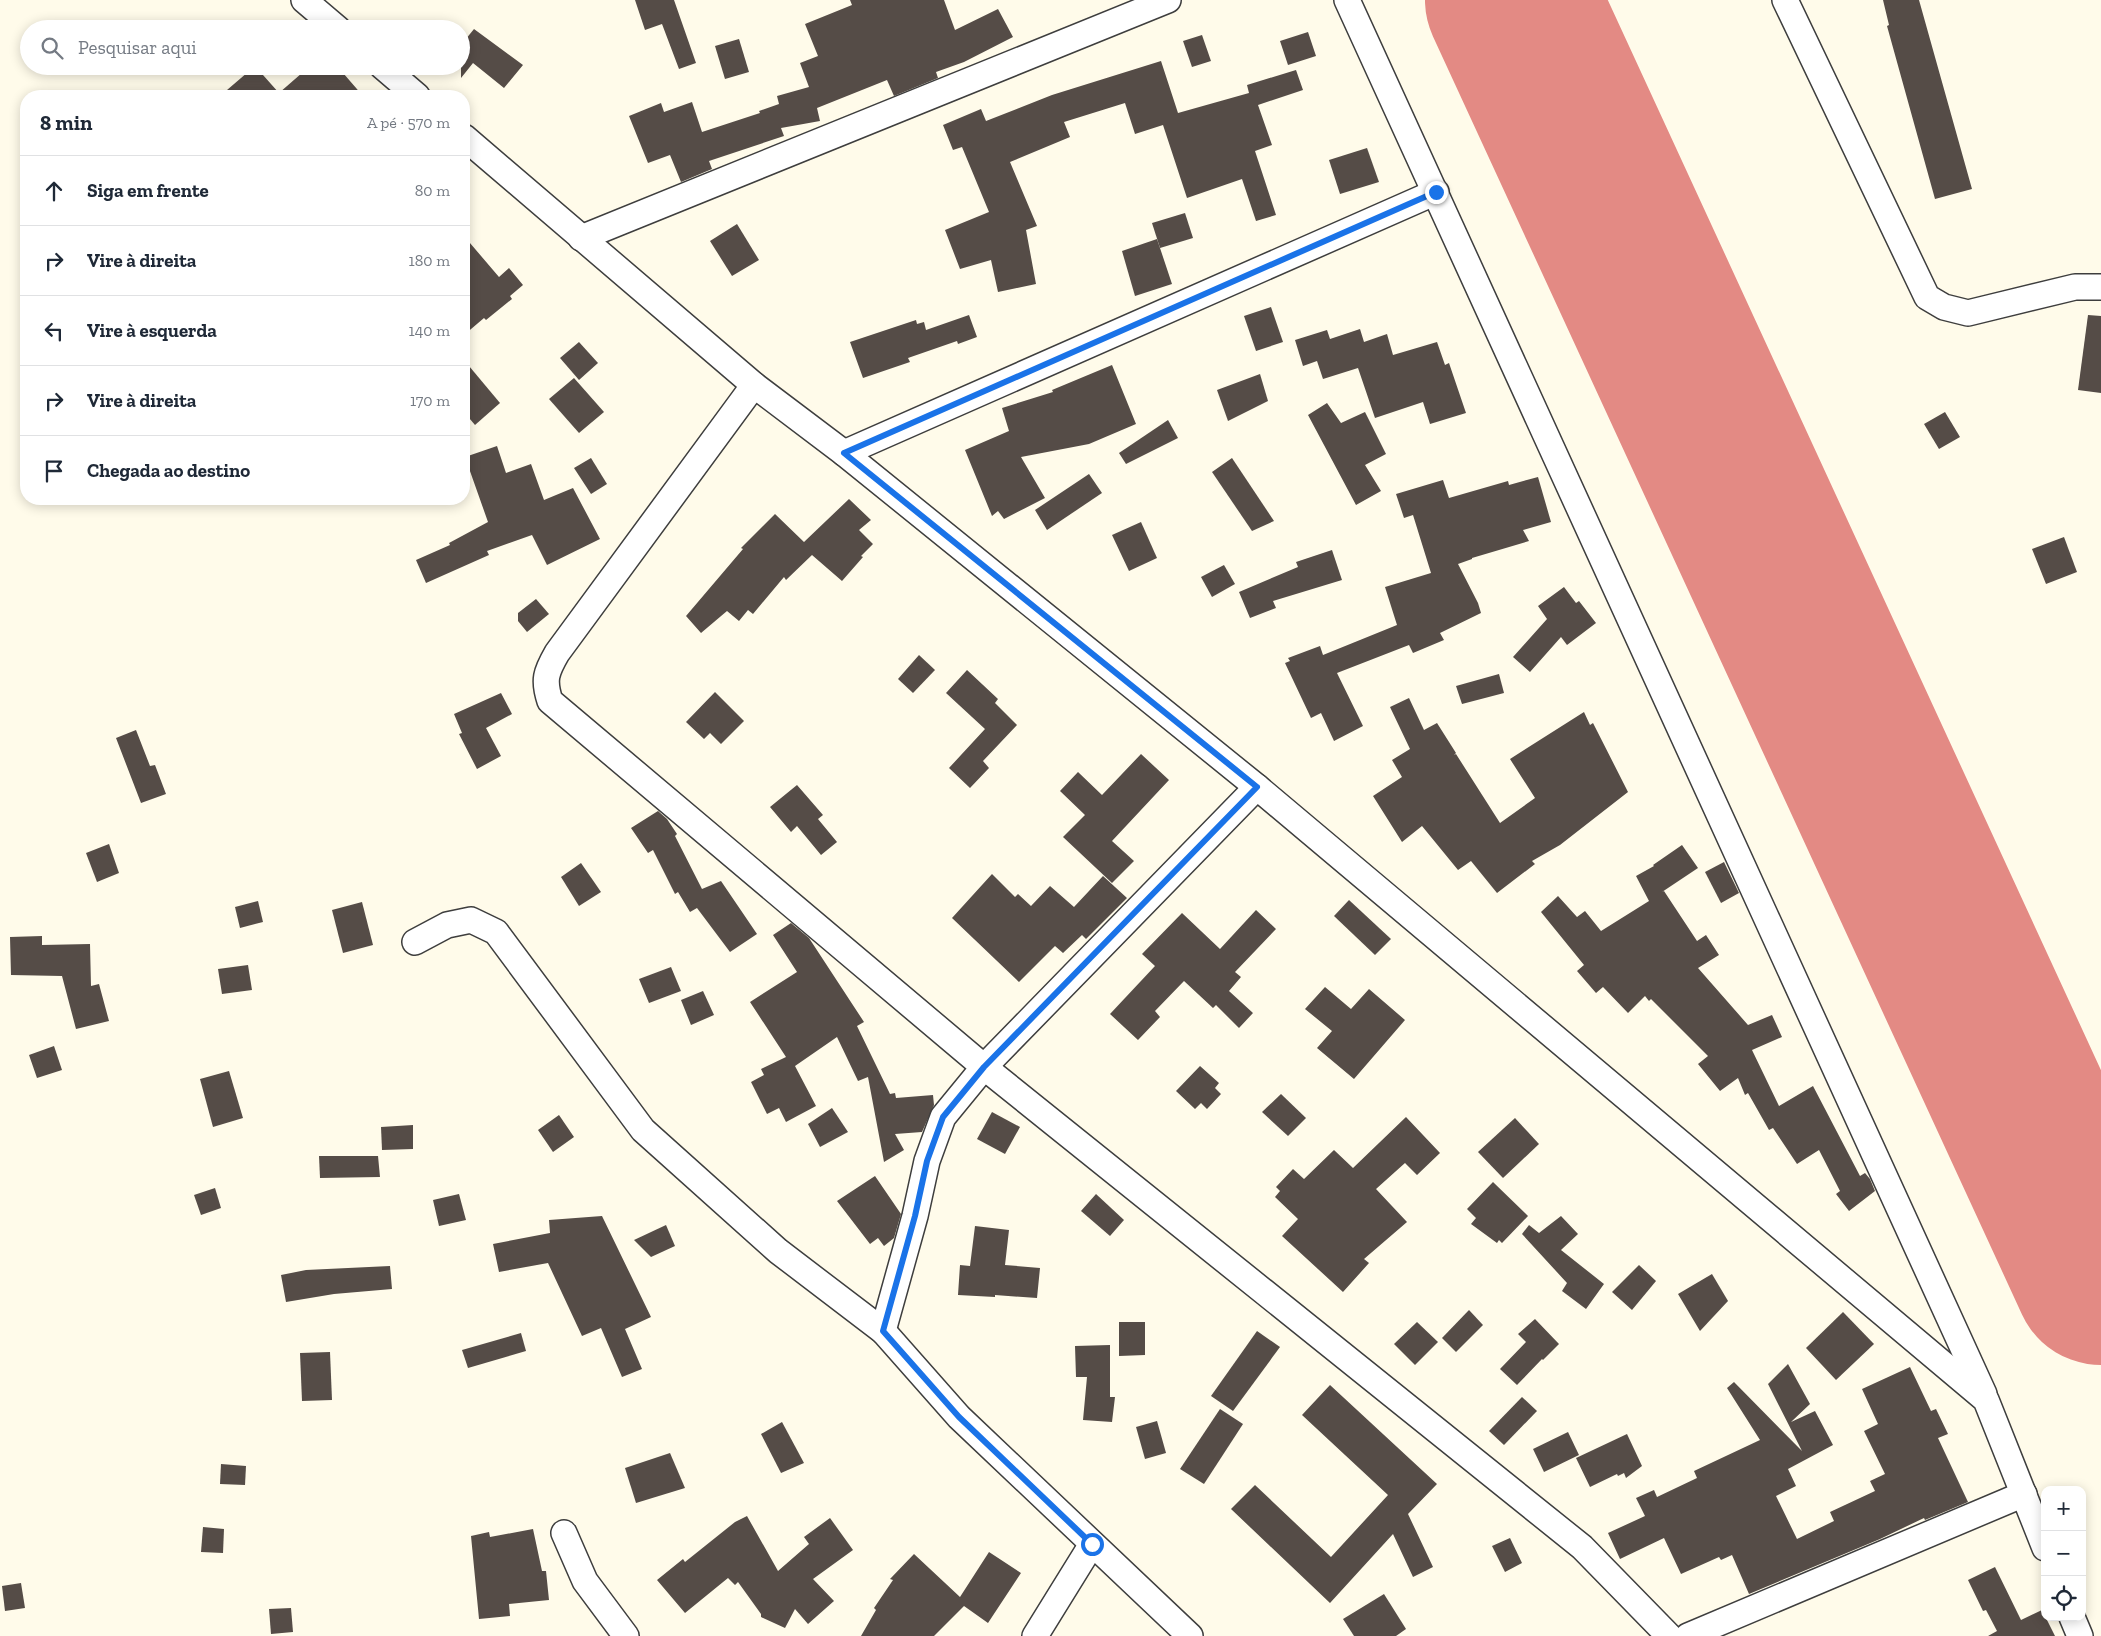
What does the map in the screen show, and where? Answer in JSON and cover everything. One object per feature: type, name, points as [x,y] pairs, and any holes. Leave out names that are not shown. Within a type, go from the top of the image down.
[{"type":"street","points":[[304,0],[327,20]]},
{"type":"street","points":[[582,238],[1168,0]]},
{"type":"street","points":[[1347,0],[1986,1400],[2041,1538]]},
{"type":"street","points":[[1785,0],[1927,297],[1944,308],[1968,313],[2075,287],[2101,287]]},
{"type":"street","points":[[392,75],[410,90]]},
{"type":"street","points":[[470,142],[754,385],[844,453],[1257,787],[1986,1400]]},
{"type":"street","points":[[844,453],[1436,192]]},
{"type":"street","points":[[754,385],[557,653],[547,671],[545,686],[550,702],[984,1067],[1582,1547],[1669,1636]]},
{"type":"street","points":[[883,1331],[915,1216],[927,1161],[943,1117],[984,1067],[1257,787]]},
{"type":"street","points":[[415,942],[447,925],[470,920],[496,932],[643,1130],[778,1251],[883,1331],[959,1417],[1190,1636]]},
{"type":"street","points":[[1688,1636],[2024,1494]]},
{"type":"street","points":[[564,1533],[585,1582],[626,1636]]},
{"type":"street","points":[[1035,1636],[1092,1544]]},
{"type":"street","points":[[2074,1621],[2080,1636]]},
{"type":"building","points":[[635,0],[674,0],[696,63],[679,69],[662,24],[645,30]]},
{"type":"building","points":[[850,0],[944,0],[955,30],[998,9],[1013,37],[964,62],[936,72],[938,78],[894,96],[887,80],[817,108],[820,121],[781,128],[784,136],[709,161],[712,169],[681,182],[670,155],[648,163],[629,116],[661,103],[664,112],[692,102],[702,132],[760,113],[759,111],[779,104],[777,96],[809,87],[800,63],[818,56],[805,24],[852,5]]},
{"type":"building","points":[[1883,0],[1919,0],[1972,189],[1935,199],[1887,26],[1889,25]]},
{"type":"building","points":[[474,29],[523,65],[504,88],[473,63],[470,67],[470,34]]},
{"type":"building","points":[[1308,32],[1316,56],[1288,65],[1280,41]]},
{"type":"building","points":[[1202,35],[1211,61],[1192,67],[1183,41]]},
{"type":"building","points":[[739,39],[749,72],[725,79],[715,46]]},
{"type":"building","points":[[1161,61],[1178,113],[1249,93],[1247,85],[1296,70],[1303,90],[1258,105],[1272,145],[1255,151],[1276,215],[1256,221],[1242,179],[1187,198],[1163,125],[1135,134],[1125,103],[1064,122],[1070,137],[1010,162],[1037,226],[1026,230],[1036,284],[998,292],[991,260],[960,269],[945,230],[989,212],[962,147],[953,150],[943,125],[981,109],[986,121],[1052,95]]},
{"type":"building","points":[[244,75],[263,75],[276,90],[227,90]]},
{"type":"building","points":[[300,75],[345,75],[358,90],[282,90]]},
{"type":"building","points":[[1367,148],[1379,182],[1340,194],[1329,160]]},
{"type":"building","points":[[1185,213],[1193,238],[1160,248],[1152,223]]},
{"type":"building","points":[[737,224],[759,260],[732,276],[710,241]]},
{"type":"building","points":[[1157,239],[1172,284],[1135,296],[1122,251]]},
{"type":"building","points":[[470,243],[499,277],[509,268],[523,285],[510,296],[512,299],[486,320],[484,318],[470,330]]},
{"type":"building","points":[[1271,307],[1283,342],[1256,351],[1244,316]]},
{"type":"building","points":[[969,315],[977,337],[958,344],[957,341],[908,358],[910,362],[863,378],[850,342],[916,320],[917,324],[924,322],[926,330]]},
{"type":"building","points":[[2088,315],[2101,316],[2101,393],[2078,390]]},
{"type":"building","points":[[1360,329],[1364,342],[1387,334],[1393,355],[1437,342],[1445,365],[1449,363],[1466,413],[1430,424],[1423,402],[1375,418],[1358,368],[1323,379],[1317,361],[1303,366],[1295,340],[1327,330],[1330,339]]},
{"type":"building","points":[[579,342],[598,363],[579,380],[560,358]]},
{"type":"building","points":[[1112,365],[1136,424],[1089,444],[1021,457],[1045,498],[1004,519],[998,511],[992,516],[965,450],[1009,431],[1002,408],[1053,392],[1052,390]]},
{"type":"building","points":[[470,367],[500,403],[475,425],[470,419]]},
{"type":"building","points":[[1260,374],[1268,401],[1228,421],[1217,390]]},
{"type":"building","points":[[574,378],[604,412],[579,433],[549,399]]},
{"type":"building","points":[[1327,403],[1341,423],[1365,412],[1386,454],[1365,465],[1381,491],[1356,505],[1308,415]]},
{"type":"building","points":[[1945,412],[1960,437],[1939,449],[1924,424]]},
{"type":"building","points":[[1168,420],[1178,438],[1126,464],[1119,453]]},
{"type":"building","points":[[497,446],[506,473],[531,464],[544,500],[573,488],[600,539],[547,565],[532,535],[487,551],[489,555],[426,583],[416,560],[450,545],[449,543],[488,522],[470,471],[470,455]]},
{"type":"building","points":[[591,458],[607,484],[591,494],[574,468]]},
{"type":"building","points":[[1232,458],[1274,521],[1252,531],[1212,472]]},
{"type":"building","points":[[1089,474],[1102,493],[1047,530],[1035,510]]},
{"type":"building","points":[[1538,477],[1551,522],[1523,530],[1529,541],[1458,564],[1478,603],[1481,613],[1440,633],[1444,640],[1413,653],[1409,645],[1337,673],[1363,726],[1334,741],[1321,713],[1311,718],[1285,663],[1290,661],[1288,658],[1320,646],[1323,655],[1397,625],[1385,587],[1431,573],[1413,515],[1404,518],[1396,494],[1443,480],[1449,498],[1508,481],[1509,485]]},
{"type":"building","points":[[849,499],[871,520],[859,530],[873,544],[842,581],[812,555],[786,580],[784,577],[753,614],[748,610],[739,621],[727,611],[701,633],[686,616],[743,549],[741,548],[775,514],[804,542]]},
{"type":"building","points":[[1141,522],[1157,558],[1129,571],[1112,535]]},
{"type":"building","points":[[2064,537],[2077,572],[2046,584],[2032,549]]},
{"type":"building","points":[[1332,550],[1342,580],[1273,601],[1276,608],[1250,618],[1239,592],[1298,567],[1296,562]]},
{"type":"building","points":[[1224,565],[1235,584],[1212,597],[1201,577]]},
{"type":"building","points":[[1564,587],[1576,603],[1579,601],[1596,623],[1567,645],[1561,637],[1530,672],[1513,657],[1547,619],[1538,606]]},
{"type":"building","points":[[536,599],[549,614],[527,632],[518,621],[518,613]]},
{"type":"building","points":[[919,655],[935,670],[913,693],[898,679]]},
{"type":"building","points":[[967,670],[998,699],[995,703],[1017,725],[983,761],[989,768],[970,788],[949,768],[985,729],[946,693]]},
{"type":"building","points":[[1499,674],[1504,693],[1462,704],[1456,686]]},
{"type":"building","points":[[715,692],[744,721],[721,744],[710,733],[704,739],[686,722]]},
{"type":"building","points":[[501,693],[512,714],[486,728],[501,756],[477,769],[459,734],[462,733],[454,714]]},
{"type":"building","points":[[1409,698],[1424,730],[1437,723],[1456,753],[1454,755],[1456,754],[1500,823],[1535,798],[1510,759],[1584,712],[1590,725],[1593,723],[1628,792],[1560,845],[1532,861],[1535,864],[1497,893],[1471,861],[1458,870],[1422,826],[1402,842],[1373,796],[1402,777],[1392,760],[1410,749],[1390,707]]},
{"type":"building","points":[[136,730],[150,766],[155,765],[166,794],[141,803],[116,738]]},
{"type":"building","points":[[1141,754],[1169,780],[1112,841],[1134,861],[1112,883],[1063,837],[1085,815],[1060,791],[1078,772],[1102,795]]},
{"type":"building","points":[[797,785],[823,815],[818,819],[837,842],[821,855],[797,826],[791,832],[770,807]]},
{"type":"building","points":[[658,811],[667,819],[677,834],[675,836],[702,889],[721,881],[757,934],[730,952],[697,908],[690,912],[678,892],[675,894],[653,850],[648,853],[631,828]]},
{"type":"building","points":[[109,844],[119,873],[97,882],[86,853]]},
{"type":"building","points":[[1682,845],[1698,868],[1662,892],[1664,891],[1697,941],[1706,935],[1719,955],[1698,968],[1748,1025],[1772,1015],[1782,1037],[1752,1050],[1779,1106],[1813,1086],[1860,1176],[1865,1173],[1870,1179],[1875,1191],[1849,1211],[1836,1194],[1840,1191],[1819,1150],[1797,1164],[1773,1128],[1769,1130],[1748,1093],[1745,1095],[1738,1078],[1720,1091],[1698,1064],[1708,1056],[1651,999],[1649,1001],[1645,996],[1628,1013],[1603,987],[1596,993],[1577,971],[1584,965],[1541,912],[1558,896],[1577,917],[1585,911],[1601,931],[1649,901],[1636,876],[1654,866]]},
{"type":"building","points":[[1724,862],[1739,893],[1721,903],[1705,872]]},
{"type":"building","points":[[581,863],[601,892],[579,906],[561,877]]},
{"type":"building","points":[[992,874],[1015,897],[1018,894],[1031,906],[1050,886],[1074,907],[1103,876],[1127,898],[1086,939],[1082,935],[1063,953],[1055,946],[1019,982],[952,918]]},
{"type":"building","points":[[1349,900],[1391,939],[1375,955],[1334,916]]},
{"type":"building","points":[[258,901],[263,922],[240,928],[235,907]]},
{"type":"building","points":[[362,902],[373,945],[343,953],[332,910]]},
{"type":"building","points":[[1256,910],[1276,929],[1235,972],[1241,977],[1229,991],[1253,1013],[1239,1028],[1216,1005],[1213,1008],[1184,981],[1155,1011],[1160,1017],[1138,1040],[1110,1014],[1155,966],[1142,954],[1182,913],[1220,949]]},
{"type":"building","points":[[791,923],[809,938],[864,1022],[857,1026],[890,1094],[895,1093],[896,1098],[933,1095],[934,1105],[922,1132],[895,1134],[904,1150],[884,1162],[868,1077],[858,1081],[837,1037],[795,1066],[816,1106],[786,1122],[779,1108],[767,1114],[751,1082],[764,1075],[761,1069],[786,1057],[750,1002],[797,972],[773,935]]},
{"type":"building","points":[[42,936],[42,945],[90,944],[91,986],[99,984],[109,1021],[76,1029],[62,976],[11,975],[10,937]]},
{"type":"building","points":[[248,965],[252,990],[222,994],[218,969]]},
{"type":"building","points":[[671,967],[681,991],[649,1003],[639,979]]},
{"type":"building","points":[[1325,987],[1351,1009],[1369,989],[1405,1020],[1354,1079],[1317,1048],[1332,1031],[1305,1009]]},
{"type":"building","points":[[703,991],[714,1015],[691,1025],[681,1000]]},
{"type":"building","points":[[54,1046],[62,1070],[37,1078],[29,1055]]},
{"type":"building","points":[[1200,1066],[1219,1083],[1215,1088],[1221,1094],[1207,1109],[1201,1103],[1195,1109],[1176,1091]]},
{"type":"building","points":[[229,1071],[243,1118],[213,1127],[200,1079]]},
{"type":"building","points":[[1281,1094],[1306,1118],[1288,1136],[1262,1112]]},
{"type":"building","points":[[832,1108],[848,1132],[820,1147],[808,1124]]},
{"type":"building","points":[[992,1112],[1020,1127],[1005,1154],[977,1139]]},
{"type":"building","points":[[559,1115],[574,1137],[553,1152],[538,1130]]},
{"type":"building","points":[[1406,1117],[1440,1153],[1417,1175],[1405,1163],[1376,1189],[1407,1222],[1364,1259],[1369,1263],[1343,1292],[1282,1236],[1298,1219],[1275,1197],[1280,1191],[1276,1187],[1293,1169],[1304,1179],[1334,1150],[1353,1168]]},
{"type":"building","points":[[1515,1118],[1539,1144],[1503,1178],[1478,1152]]},
{"type":"building","points":[[413,1125],[413,1149],[382,1150],[381,1127]]},
{"type":"building","points":[[319,1156],[378,1156],[380,1177],[320,1178]]},
{"type":"building","points":[[875,1176],[901,1214],[894,1238],[884,1246],[878,1238],[870,1244],[837,1201]]},
{"type":"building","points":[[1493,1182],[1528,1216],[1502,1243],[1499,1240],[1497,1243],[1471,1224],[1476,1218],[1467,1209]]},
{"type":"building","points":[[215,1188],[221,1208],[201,1215],[194,1195]]},
{"type":"building","points":[[459,1194],[466,1220],[439,1226],[433,1200]]},
{"type":"building","points":[[1096,1194],[1124,1220],[1110,1236],[1081,1211]]},
{"type":"building","points":[[602,1216],[651,1317],[625,1329],[642,1369],[622,1377],[601,1328],[582,1336],[548,1263],[499,1272],[493,1244],[550,1233],[549,1220]]},
{"type":"building","points":[[1561,1216],[1578,1234],[1561,1250],[1604,1284],[1586,1309],[1562,1291],[1567,1283],[1522,1234],[1529,1225],[1539,1233]]},
{"type":"building","points":[[666,1225],[675,1246],[651,1257],[634,1240]]},
{"type":"building","points":[[975,1226],[1009,1230],[1005,1265],[1040,1268],[1037,1298],[958,1295],[960,1265],[970,1266]]},
{"type":"building","points":[[1639,1265],[1656,1281],[1632,1310],[1612,1292]]},
{"type":"building","points":[[390,1266],[392,1289],[334,1294],[286,1302],[281,1275],[306,1270]]},
{"type":"building","points":[[1712,1274],[1728,1301],[1700,1331],[1678,1294]]},
{"type":"building","points":[[1469,1310],[1483,1325],[1456,1352],[1442,1338]]},
{"type":"building","points":[[1843,1312],[1874,1344],[1836,1380],[1806,1348]]},
{"type":"building","points":[[1535,1319],[1559,1344],[1517,1385],[1500,1369],[1526,1342],[1518,1334]]},
{"type":"building","points":[[1119,1322],[1145,1322],[1145,1355],[1119,1356]]},
{"type":"building","points":[[1417,1322],[1438,1342],[1415,1365],[1394,1344]]},
{"type":"building","points":[[1257,1331],[1280,1347],[1233,1411],[1211,1396]]},
{"type":"building","points":[[521,1333],[526,1351],[468,1368],[462,1350]]},
{"type":"building","points":[[1110,1345],[1110,1397],[1115,1397],[1112,1422],[1083,1420],[1087,1377],[1076,1377],[1075,1346]]},
{"type":"building","points":[[330,1352],[332,1400],[302,1401],[300,1353]]},
{"type":"building","points":[[1788,1364],[1810,1404],[1791,1422],[1815,1411],[1833,1445],[1788,1469],[1796,1486],[1776,1496],[1797,1539],[1834,1521],[1830,1512],[1875,1491],[1870,1481],[1885,1474],[1864,1431],[1878,1424],[1862,1389],[1910,1367],[1931,1411],[1936,1409],[1948,1434],[1938,1438],[1968,1502],[1925,1520],[1924,1518],[1880,1539],[1749,1594],[1732,1555],[1721,1560],[1719,1557],[1681,1574],[1664,1538],[1620,1559],[1608,1533],[1645,1516],[1636,1498],[1654,1490],[1657,1497],[1697,1478],[1694,1471],[1760,1440],[1727,1388],[1734,1382],[1802,1451],[1768,1384]]},
{"type":"building","points":[[1330,1385],[1437,1484],[1408,1514],[1433,1567],[1413,1577],[1393,1534],[1330,1603],[1231,1509],[1255,1485],[1331,1557],[1388,1495],[1302,1415]]},
{"type":"building","points":[[1522,1397],[1537,1411],[1504,1445],[1489,1431]]},
{"type":"building","points":[[1220,1409],[1243,1424],[1204,1484],[1180,1469]]},
{"type":"building","points":[[1157,1421],[1166,1453],[1145,1459],[1136,1427]]},
{"type":"building","points":[[782,1422],[804,1463],[781,1473],[761,1434]]},
{"type":"building","points":[[1568,1432],[1579,1455],[1544,1472],[1533,1449]]},
{"type":"building","points":[[1627,1434],[1642,1466],[1626,1478],[1624,1473],[1618,1476],[1617,1474],[1590,1487],[1576,1458]]},
{"type":"building","points":[[670,1453],[685,1488],[636,1503],[625,1468]]},
{"type":"building","points":[[221,1464],[246,1466],[245,1485],[220,1484]]},
{"type":"building","points":[[747,1516],[778,1571],[809,1544],[804,1537],[830,1518],[853,1550],[813,1579],[834,1601],[808,1624],[795,1609],[785,1628],[761,1617],[761,1614],[738,1582],[735,1585],[728,1578],[685,1613],[657,1580],[683,1559],[685,1562],[735,1522]]},
{"type":"building","points":[[203,1527],[224,1529],[223,1553],[201,1552]]},
{"type":"building","points":[[533,1529],[542,1571],[546,1571],[549,1600],[509,1604],[510,1616],[479,1619],[471,1536],[489,1532],[490,1537]]},
{"type":"building","points":[[1510,1538],[1522,1563],[1505,1572],[1492,1546]]},
{"type":"building","points":[[989,1552],[1021,1573],[988,1623],[964,1606],[934,1636],[861,1636],[876,1610],[874,1608],[893,1580],[890,1579],[914,1554],[960,1597]]},
{"type":"building","points":[[1995,1567],[2021,1620],[2041,1610],[2041,1621],[2048,1621],[2055,1636],[1988,1636],[1997,1631],[1986,1610],[1983,1611],[1968,1580]]},
{"type":"building","points":[[21,1583],[25,1608],[5,1611],[2,1586]]},
{"type":"building","points":[[1384,1594],[1406,1629],[1396,1636],[1354,1636],[1343,1619]]},
{"type":"building","points":[[291,1608],[293,1632],[271,1634],[269,1609]]},
{"type":"runway","points":[[1512,0],[2101,1278]]},
{"type":"route","points":[[1092,1544],[959,1417],[883,1331],[915,1216],[927,1161],[943,1117],[984,1067],[1257,787],[844,453],[1436,192]]}]
